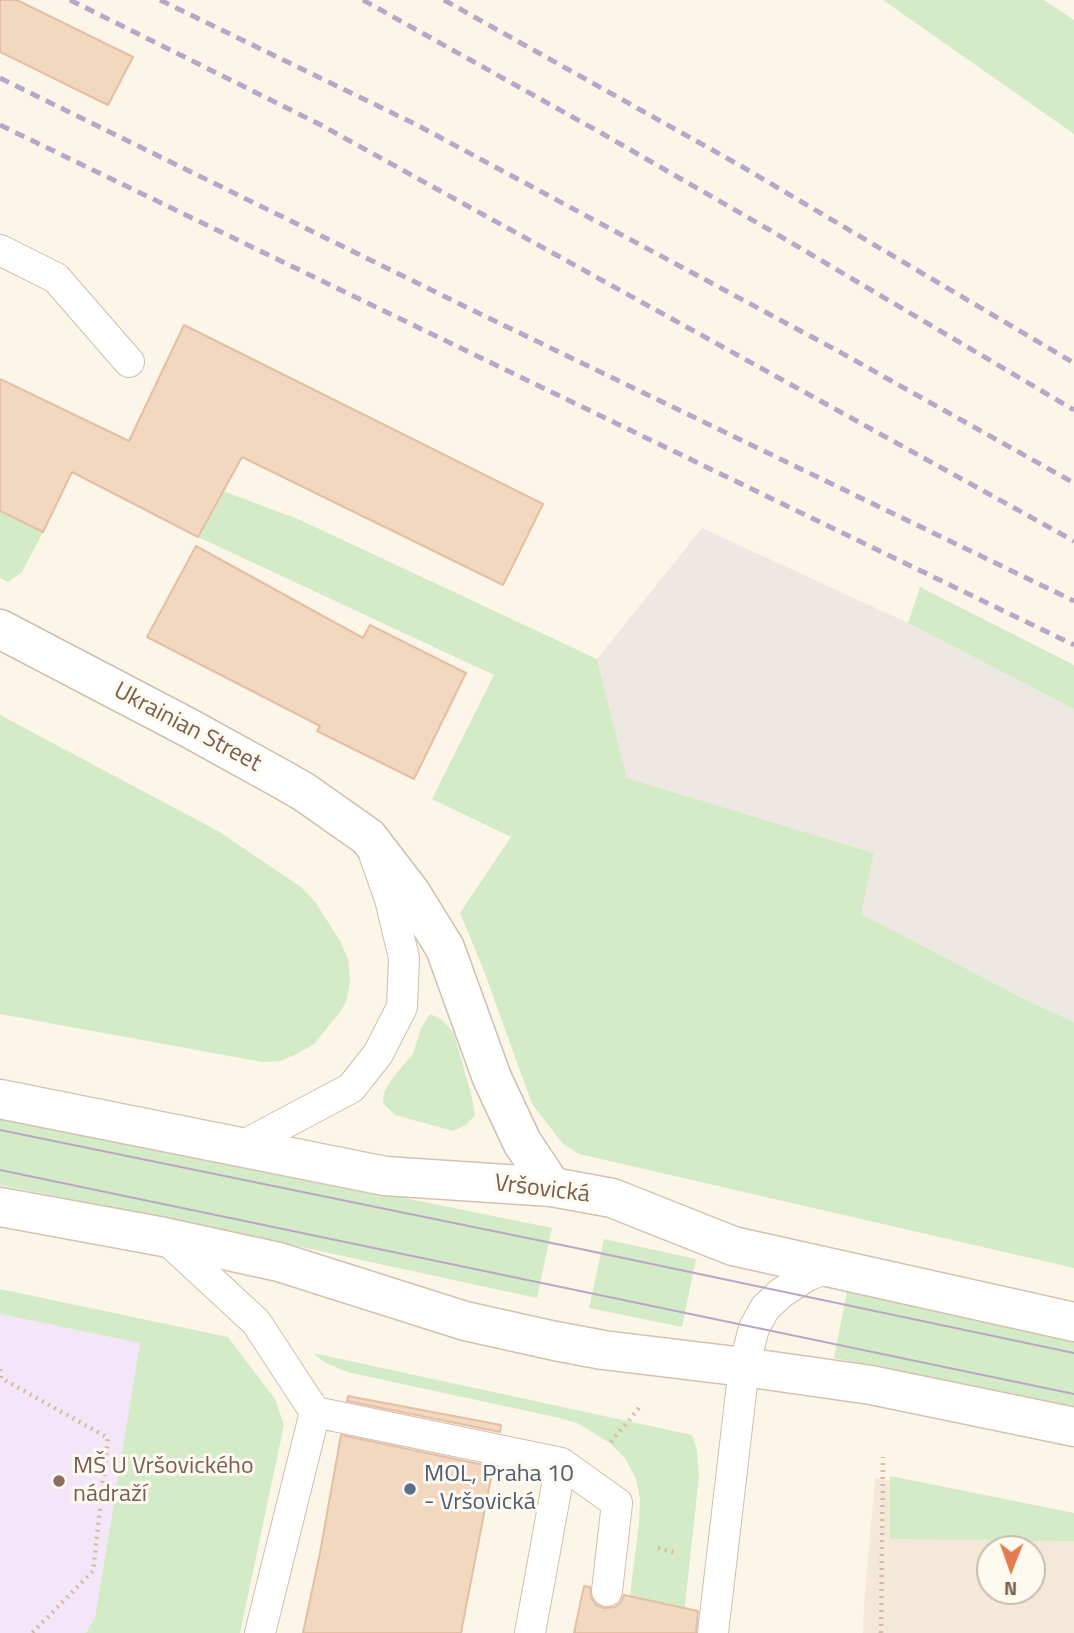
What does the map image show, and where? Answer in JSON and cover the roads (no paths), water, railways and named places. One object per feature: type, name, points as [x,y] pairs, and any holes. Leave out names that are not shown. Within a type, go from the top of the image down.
[{"type":"main road","name":"Ukrainian Street","points":[[0,629],[285,781],[368,837],[411,893],[445,948],[492,1078],[522,1142],[552,1187]]},
{"type":"main road","name":"Vršovická","points":[[0,1099],[385,1176],[552,1187],[612,1198],[733,1246],[1074,1322]]},
{"type":"main road","points":[[0,1207],[164,1237],[279,1262],[465,1321],[603,1350],[871,1385],[1074,1427]]},
{"type":"lane","points":[[0,250],[56,278],[129,362]]},
{"type":"lane","points":[[242,1146],[351,1088],[378,1054],[402,1007],[404,958],[390,899],[368,837]]},
{"type":"lane","points":[[164,1237],[256,1322],[315,1412],[561,1463],[617,1503],[607,1591]]},
{"type":"lane","points":[[713,1633],[744,1367],[754,1328],[765,1308],[781,1293],[807,1276],[827,1268]]},
{"type":"lane","points":[[260,1633],[315,1412]]},
{"type":"lane","points":[[530,1633],[561,1463]]},
{"type":"tram line","points":[[0,1130],[1074,1353]]},
{"type":"tram line","points":[[0,1170],[1074,1394]]},
{"type":"railway","points":[[70,0],[321,125],[1074,541]]},
{"type":"railway","points":[[160,0],[417,125],[838,351],[1074,483]]},
{"type":"railway","points":[[363,0],[768,229],[1074,410]]},
{"type":"railway","points":[[444,0],[741,166],[1074,363]]},
{"type":"railway","points":[[0,78],[1074,601]]},
{"type":"railway","points":[[0,125],[1074,645]]},
{"type":"place","name":"MŠ U Vršovického nádraží","points":[[59,1481]]},
{"type":"place","name":"MOL, Praha 10 - Vršovická","points":[[410,1489]]}]
